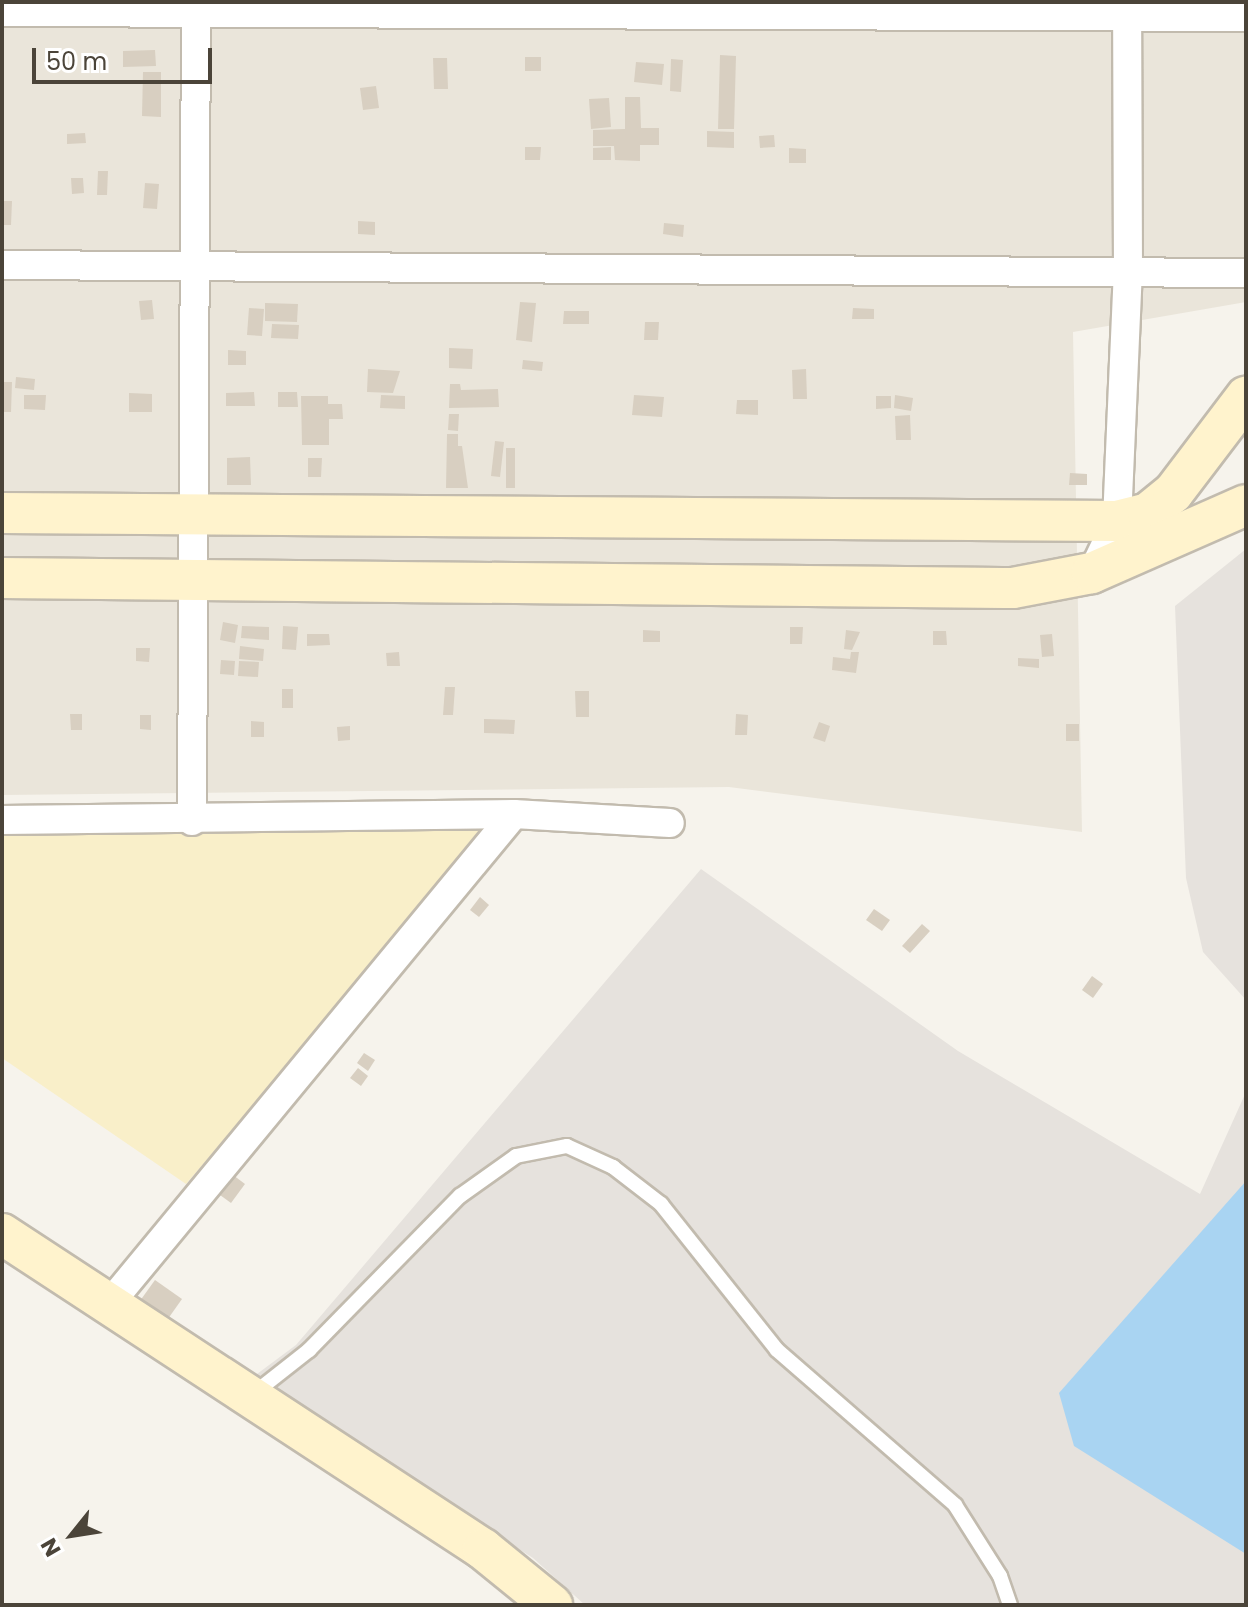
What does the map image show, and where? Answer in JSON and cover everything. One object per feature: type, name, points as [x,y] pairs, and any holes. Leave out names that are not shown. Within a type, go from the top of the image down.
[{"type":"street","points":[[192,821],[196,7]]},
{"type":"street","points":[[2,12],[196,7],[1127,10],[1246,17]]},
{"type":"street","points":[[1092,573],[1117,521],[1128,269],[1127,10]]},
{"type":"street","points":[[2,265],[195,269],[1128,269],[1246,273]]},
{"type":"street","points":[[2,513],[1117,521],[1148,513],[1173,493],[1246,397]]},
{"type":"street","points":[[2,578],[1013,588],[1092,573],[1246,505]]},
{"type":"street","points":[[110,1303],[514,814]]},
{"type":"street","points":[[2,820],[192,821],[514,814],[670,823]]},
{"type":"street","points":[[2,1234],[483,1549],[552,1605]]},
{"type":"lane","points":[[248,1397],[309,1350],[460,1196],[516,1156],[567,1146],[613,1167],[661,1204],[777,1350],[955,1505],[1000,1576],[1010,1605]]},
{"type":"shaded area","points":[[2,2],[1246,2],[1246,302],[1073,332],[1082,832],[729,787],[2,795]]},
{"type":"shaded area","points":[[1246,549],[1246,1000],[1203,952],[1186,878],[1175,606]]},
{"type":"shaded area","points":[[701,869],[958,1051],[1200,1194],[1246,1092],[1246,1605],[585,1605],[533,1558],[249,1380],[296,1345]]},
{"type":"sand","points":[[499,821],[186,1184],[2,1058],[2,827]]},
{"type":"water","points":[[1246,1181],[1246,1554],[1074,1446],[1059,1393]]},
{"type":"building","points":[[155,50],[156,66],[123,67],[123,51]]},
{"type":"building","points":[[720,55],[736,56],[734,129],[718,129]]},
{"type":"building","points":[[525,57],[541,57],[541,71],[525,71]]},
{"type":"building","points":[[433,58],[447,58],[448,89],[434,89]]},
{"type":"building","points":[[671,59],[683,60],[681,92],[670,91]]},
{"type":"building","points":[[636,62],[664,64],[662,85],[634,82]]},
{"type":"building","points":[[143,72],[161,72],[161,117],[142,116]]},
{"type":"building","points":[[376,86],[379,108],[363,110],[360,88]]},
{"type":"building","points":[[625,97],[640,97],[641,128],[659,128],[659,145],[640,145],[640,161],[615,160],[614,146],[593,146],[593,130],[625,129]]},
{"type":"building","points":[[609,98],[611,127],[591,129],[589,99]]},
{"type":"building","points":[[707,131],[734,132],[734,148],[707,147]]},
{"type":"building","points":[[85,133],[86,143],[67,144],[67,134]]},
{"type":"building","points":[[774,135],[775,147],[760,148],[759,136]]},
{"type":"building","points":[[525,147],[541,147],[540,160],[525,160]]},
{"type":"building","points":[[611,147],[611,160],[593,160],[593,148]]},
{"type":"building","points":[[789,148],[806,149],[806,163],[789,163]]},
{"type":"building","points":[[98,171],[108,171],[107,195],[97,195]]},
{"type":"building","points":[[71,178],[83,178],[84,193],[72,194]]},
{"type":"building","points":[[145,183],[159,184],[157,209],[143,208]]},
{"type":"building","points":[[2,201],[12,201],[11,225],[2,225]]},
{"type":"building","points":[[358,221],[375,222],[375,235],[358,234]]},
{"type":"building","points":[[664,223],[684,225],[683,237],[663,234]]},
{"type":"building","points":[[152,300],[154,319],[141,320],[139,301]]},
{"type":"building","points":[[520,302],[536,303],[532,342],[516,340]]},
{"type":"building","points":[[265,303],[298,304],[297,322],[265,321]]},
{"type":"building","points":[[249,308],[264,309],[262,336],[247,335]]},
{"type":"building","points":[[853,308],[874,309],[874,319],[852,319]]},
{"type":"building","points":[[564,311],[589,311],[589,324],[563,324]]},
{"type":"building","points":[[645,322],[659,322],[658,340],[644,340]]},
{"type":"building","points":[[272,324],[299,325],[298,339],[271,338]]},
{"type":"building","points":[[449,348],[473,349],[472,369],[449,368]]},
{"type":"building","points":[[228,350],[246,351],[246,365],[228,365]]},
{"type":"building","points":[[523,360],[543,362],[542,371],[522,369]]},
{"type":"building","points":[[368,369],[400,371],[393,393],[367,392]]},
{"type":"building","points":[[806,369],[807,399],[793,399],[792,370]]},
{"type":"building","points":[[16,377],[35,379],[34,390],[15,388]]},
{"type":"building","points":[[2,382],[12,382],[11,412],[2,412]]},
{"type":"building","points":[[450,384],[460,384],[461,390],[498,389],[499,407],[449,408]]},
{"type":"building","points":[[254,392],[255,406],[226,406],[226,393]]},
{"type":"building","points":[[278,392],[297,392],[298,407],[278,407]]},
{"type":"building","points":[[129,393],[152,394],[152,412],[129,412]]},
{"type":"building","points":[[24,395],[46,395],[45,410],[24,409]]},
{"type":"building","points":[[381,395],[405,396],[405,409],[380,408]]},
{"type":"building","points":[[634,395],[664,397],[662,417],[632,415]]},
{"type":"building","points":[[895,395],[913,398],[911,411],[894,408]]},
{"type":"building","points":[[301,396],[328,396],[328,404],[342,404],[343,419],[329,419],[329,445],[302,445]]},
{"type":"building","points":[[876,396],[891,396],[891,408],[876,409]]},
{"type":"building","points":[[737,400],[758,400],[758,415],[736,414]]},
{"type":"building","points":[[449,414],[459,414],[458,431],[448,430]]},
{"type":"building","points":[[910,415],[911,440],[896,440],[895,416]]},
{"type":"building","points":[[447,434],[458,434],[468,488],[446,488]]},
{"type":"building","points":[[495,441],[504,442],[500,477],[491,476]]},
{"type":"building","points":[[506,448],[515,448],[515,488],[506,488]]},
{"type":"building","points":[[250,457],[251,485],[227,485],[227,458]]},
{"type":"building","points":[[308,458],[322,458],[321,477],[308,477]]},
{"type":"building","points":[[1070,473],[1087,474],[1087,485],[1069,485]]},
{"type":"building","points":[[223,622],[238,625],[235,643],[220,640]]},
{"type":"building","points":[[242,626],[269,627],[269,640],[241,638]]},
{"type":"building","points":[[283,626],[298,627],[296,650],[282,649]]},
{"type":"building","points":[[790,627],[803,627],[802,644],[790,644]]},
{"type":"building","points":[[643,630],[660,631],[660,642],[643,642]]},
{"type":"building","points":[[846,630],[860,632],[852,650],[844,649]]},
{"type":"building","points":[[933,631],[946,631],[947,645],[933,645]]},
{"type":"building","points":[[307,634],[329,634],[330,645],[307,646]]},
{"type":"building","points":[[1052,634],[1054,656],[1042,657],[1040,635]]},
{"type":"building","points":[[240,646],[264,649],[263,661],[239,659]]},
{"type":"building","points":[[136,648],[150,648],[149,662],[136,661]]},
{"type":"building","points":[[399,652],[400,666],[387,666],[386,653]]},
{"type":"building","points":[[851,652],[859,652],[856,673],[832,670],[833,657],[850,659]]},
{"type":"building","points":[[1018,658],[1039,659],[1039,668],[1018,666]]},
{"type":"building","points":[[221,660],[235,661],[234,675],[220,674]]},
{"type":"building","points":[[239,661],[259,662],[258,677],[238,676]]},
{"type":"building","points":[[445,687],[455,687],[453,715],[443,715]]},
{"type":"building","points":[[282,689],[293,689],[293,708],[282,708]]},
{"type":"building","points":[[575,691],[589,691],[589,717],[576,717]]},
{"type":"building","points":[[70,714],[82,714],[82,730],[71,730]]},
{"type":"building","points":[[736,714],[748,715],[747,735],[735,735]]},
{"type":"building","points":[[140,715],[151,715],[151,730],[140,729]]},
{"type":"building","points":[[484,719],[515,720],[514,734],[484,733]]},
{"type":"building","points":[[251,721],[264,722],[264,737],[251,737]]},
{"type":"building","points":[[819,722],[830,726],[825,742],[813,738]]},
{"type":"building","points":[[1066,724],[1079,724],[1079,741],[1066,741]]},
{"type":"building","points":[[350,726],[350,740],[338,741],[337,727]]},
{"type":"building","points":[[480,897],[489,905],[479,917],[470,910]]},
{"type":"building","points":[[874,909],[890,920],[882,931],[866,920]]},
{"type":"building","points":[[922,924],[930,931],[910,953],[902,946]]},
{"type":"building","points":[[1092,976],[1103,984],[1093,998],[1082,990]]},
{"type":"building","points":[[364,1053],[375,1060],[368,1071],[357,1063]]},
{"type":"building","points":[[358,1068],[368,1076],[361,1086],[350,1078]]},
{"type":"building","points":[[233,1175],[245,1184],[231,1203],[220,1195]]},
{"type":"building","points":[[155,1280],[182,1299],[165,1323],[137,1305]]}]
